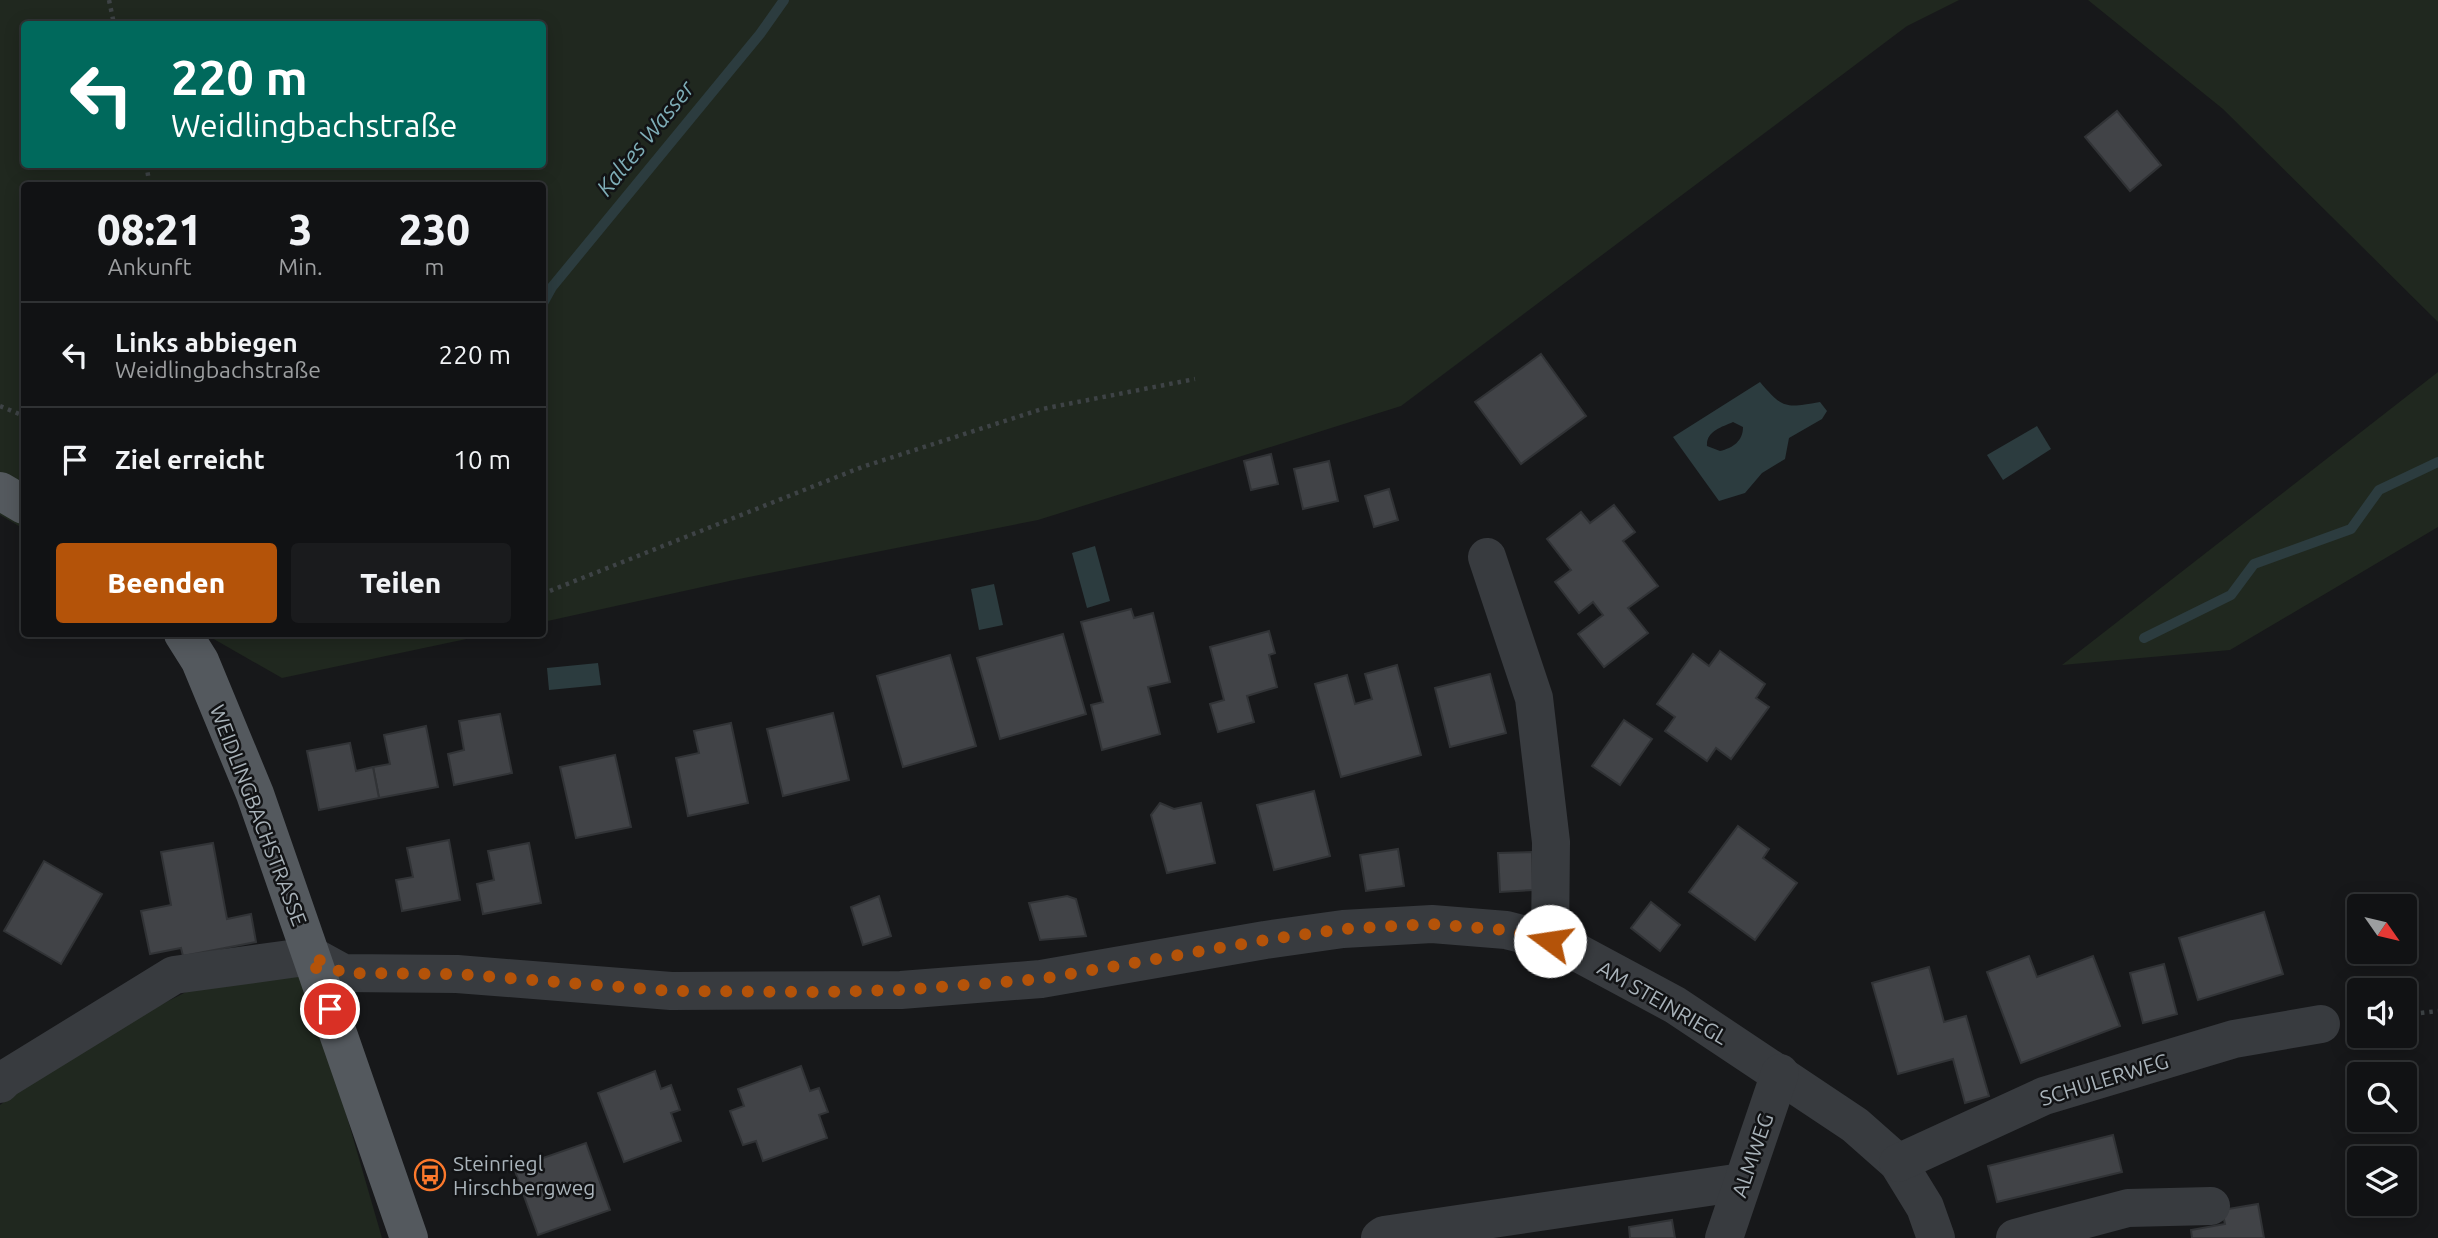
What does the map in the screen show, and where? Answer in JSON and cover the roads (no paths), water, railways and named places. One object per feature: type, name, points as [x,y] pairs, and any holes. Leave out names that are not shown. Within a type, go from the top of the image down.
[{"type":"main road","points":[[0,491],[21,503]]},
{"type":"main road","name":"WEIDLINGBACHSTRASSE","points":[[185,637],[200,660],[255,794],[409,1238]]},
{"type":"street","points":[[1487,557],[1534,698],[1550,842],[1550,941]]},
{"type":"street","name":"AM STEINRIEGL","points":[[312,956],[343,973],[457,974],[671,991],[821,992],[901,990],[1041,979],[1343,929],[1432,924],[1506,930],[1550,941],[1675,1005],[1855,1125],[1898,1163],[1925,1207],[1936,1238]]},
{"type":"street","points":[[0,1084],[174,975],[312,956]]},
{"type":"street","name":"SCHULERWEG","points":[[1898,1163],[2044,1096],[2234,1039],[2321,1024]]},
{"type":"street","name":"ALMWEG","points":[[1724,1238],[1780,1073]]},
{"type":"street","points":[[1380,1238],[1384,1235],[1742,1182]]},
{"type":"street","points":[[2015,1238],[2128,1208],[2211,1206]]},
{"type":"waterway","name":"Kaltes Wasser","points":[[546,298],[552,287],[760,34],[784,0]]},
{"type":"waterway","points":[[2144,638],[2231,595],[2254,564],[2351,529],[2379,490],[2438,462]]},
{"type":"place","name":"Steinriegl Hirschbergweg","points":[[430,1175]]}]
